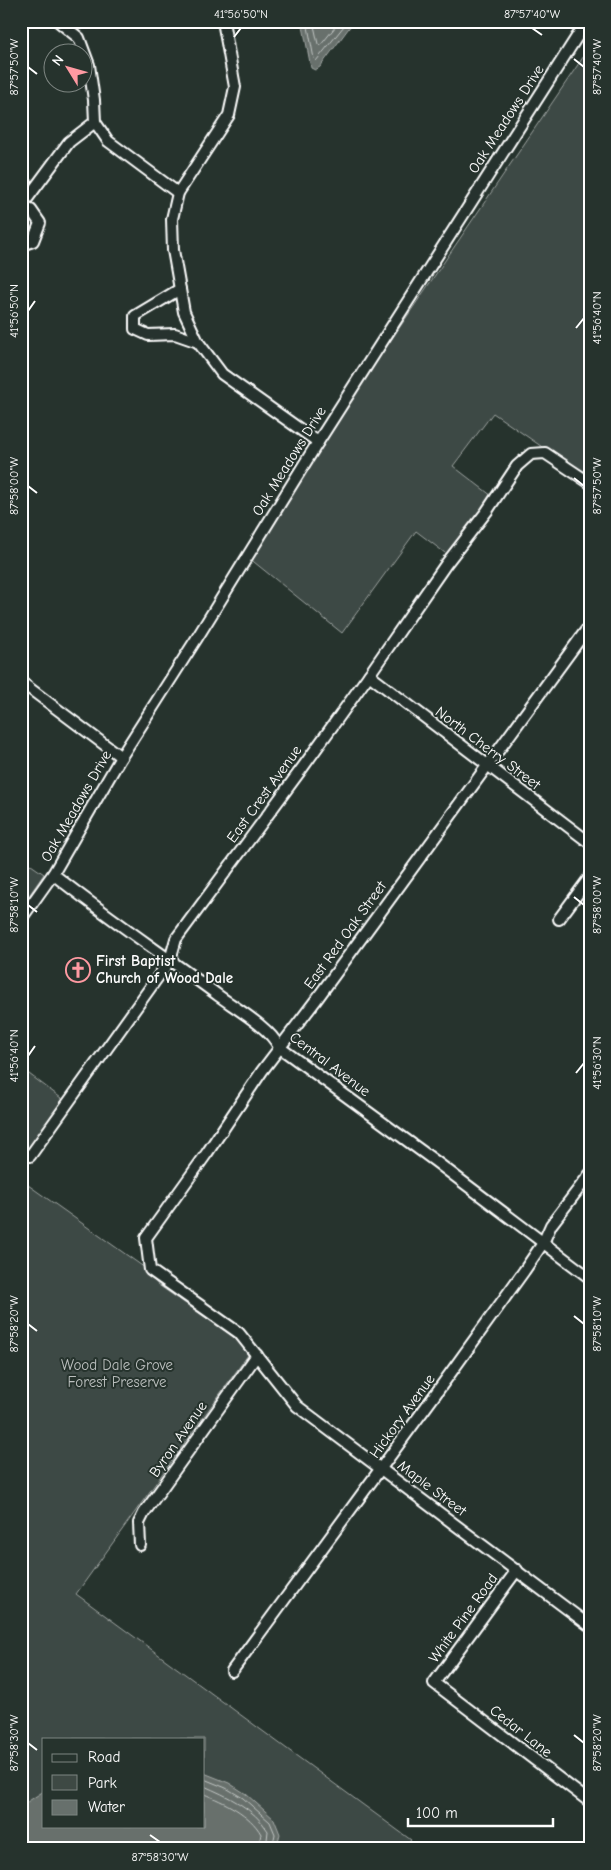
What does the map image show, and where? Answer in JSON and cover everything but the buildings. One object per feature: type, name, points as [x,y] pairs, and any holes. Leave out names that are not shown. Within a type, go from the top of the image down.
[{"type":"street","points":[[58,21],[79,38],[89,65],[95,122],[108,141],[178,194]]},
{"type":"street","points":[[223,21],[235,87],[232,108],[178,194],[172,220],[173,250],[184,312],[198,342],[222,374],[318,442]]},
{"type":"street","name":"Oak Meadows Drive","points":[[21,919],[53,874],[121,757],[318,442],[587,21]]},
{"type":"street","points":[[21,245],[33,242],[40,223],[31,210],[21,207],[69,142],[95,122]]},
{"type":"street","points":[[180,289],[135,316],[135,329],[148,335],[175,334],[198,342]]},
{"type":"street","name":"East Crest Avenue","points":[[30,1156],[170,960],[176,939],[369,675],[446,564],[487,511],[518,466],[530,454],[546,453],[590,484]]},
{"type":"street","name":"East Red Oak Street","points":[[150,1270],[146,1238],[207,1154],[279,1047],[316,1000],[590,626]]},
{"type":"street","name":"North Cherry Street","points":[[369,675],[590,843]]},
{"type":"street","points":[[21,682],[121,757]]},
{"type":"street","name":"Central Avenue","points":[[53,874],[250,1019],[275,1039],[279,1047],[435,1160],[590,1278]]},
{"type":"street","points":[[559,919],[590,877]]},
{"type":"street","name":"Hickory Avenue","points":[[232,1671],[382,1469],[524,1271],[551,1225],[590,1174]]},
{"type":"street","name":"Maple Street","points":[[150,1270],[239,1333],[297,1406],[590,1626]]},
{"type":"street","name":"Byron Avenue","points":[[140,1545],[139,1523],[144,1512],[257,1355]]},
{"type":"street","name":"White Pine Road","points":[[434,1683],[517,1570]]},
{"type":"street","name":"Cedar Lane","points":[[434,1683],[590,1802]]},
{"type":"green space","points":[[590,47],[590,480],[493,413],[453,466],[492,496],[449,556],[416,531],[342,633],[249,558],[370,371]]},
{"type":"green space","points":[[21,858],[44,874],[21,907]]},
{"type":"green space","points":[[21,1068],[65,1101],[21,1161]]},
{"type":"green space","name":"Wood Dale Grove Forest Preserve","points":[[21,1180],[145,1268],[157,1284],[231,1335],[241,1344],[248,1355],[76,1594],[411,1840],[404,1849],[21,1849]]},
{"type":"water","points":[[302,21],[354,21],[320,67],[315,70],[311,68]]},
{"type":"water","points":[[205,1773],[229,1783],[246,1794],[274,1819],[280,1834],[276,1849],[21,1849],[21,1806],[42,1792],[42,1828],[205,1828]]},
{"type":"place","name":"First Baptist Church of Wood Dale","points":[[78,970]]}]
